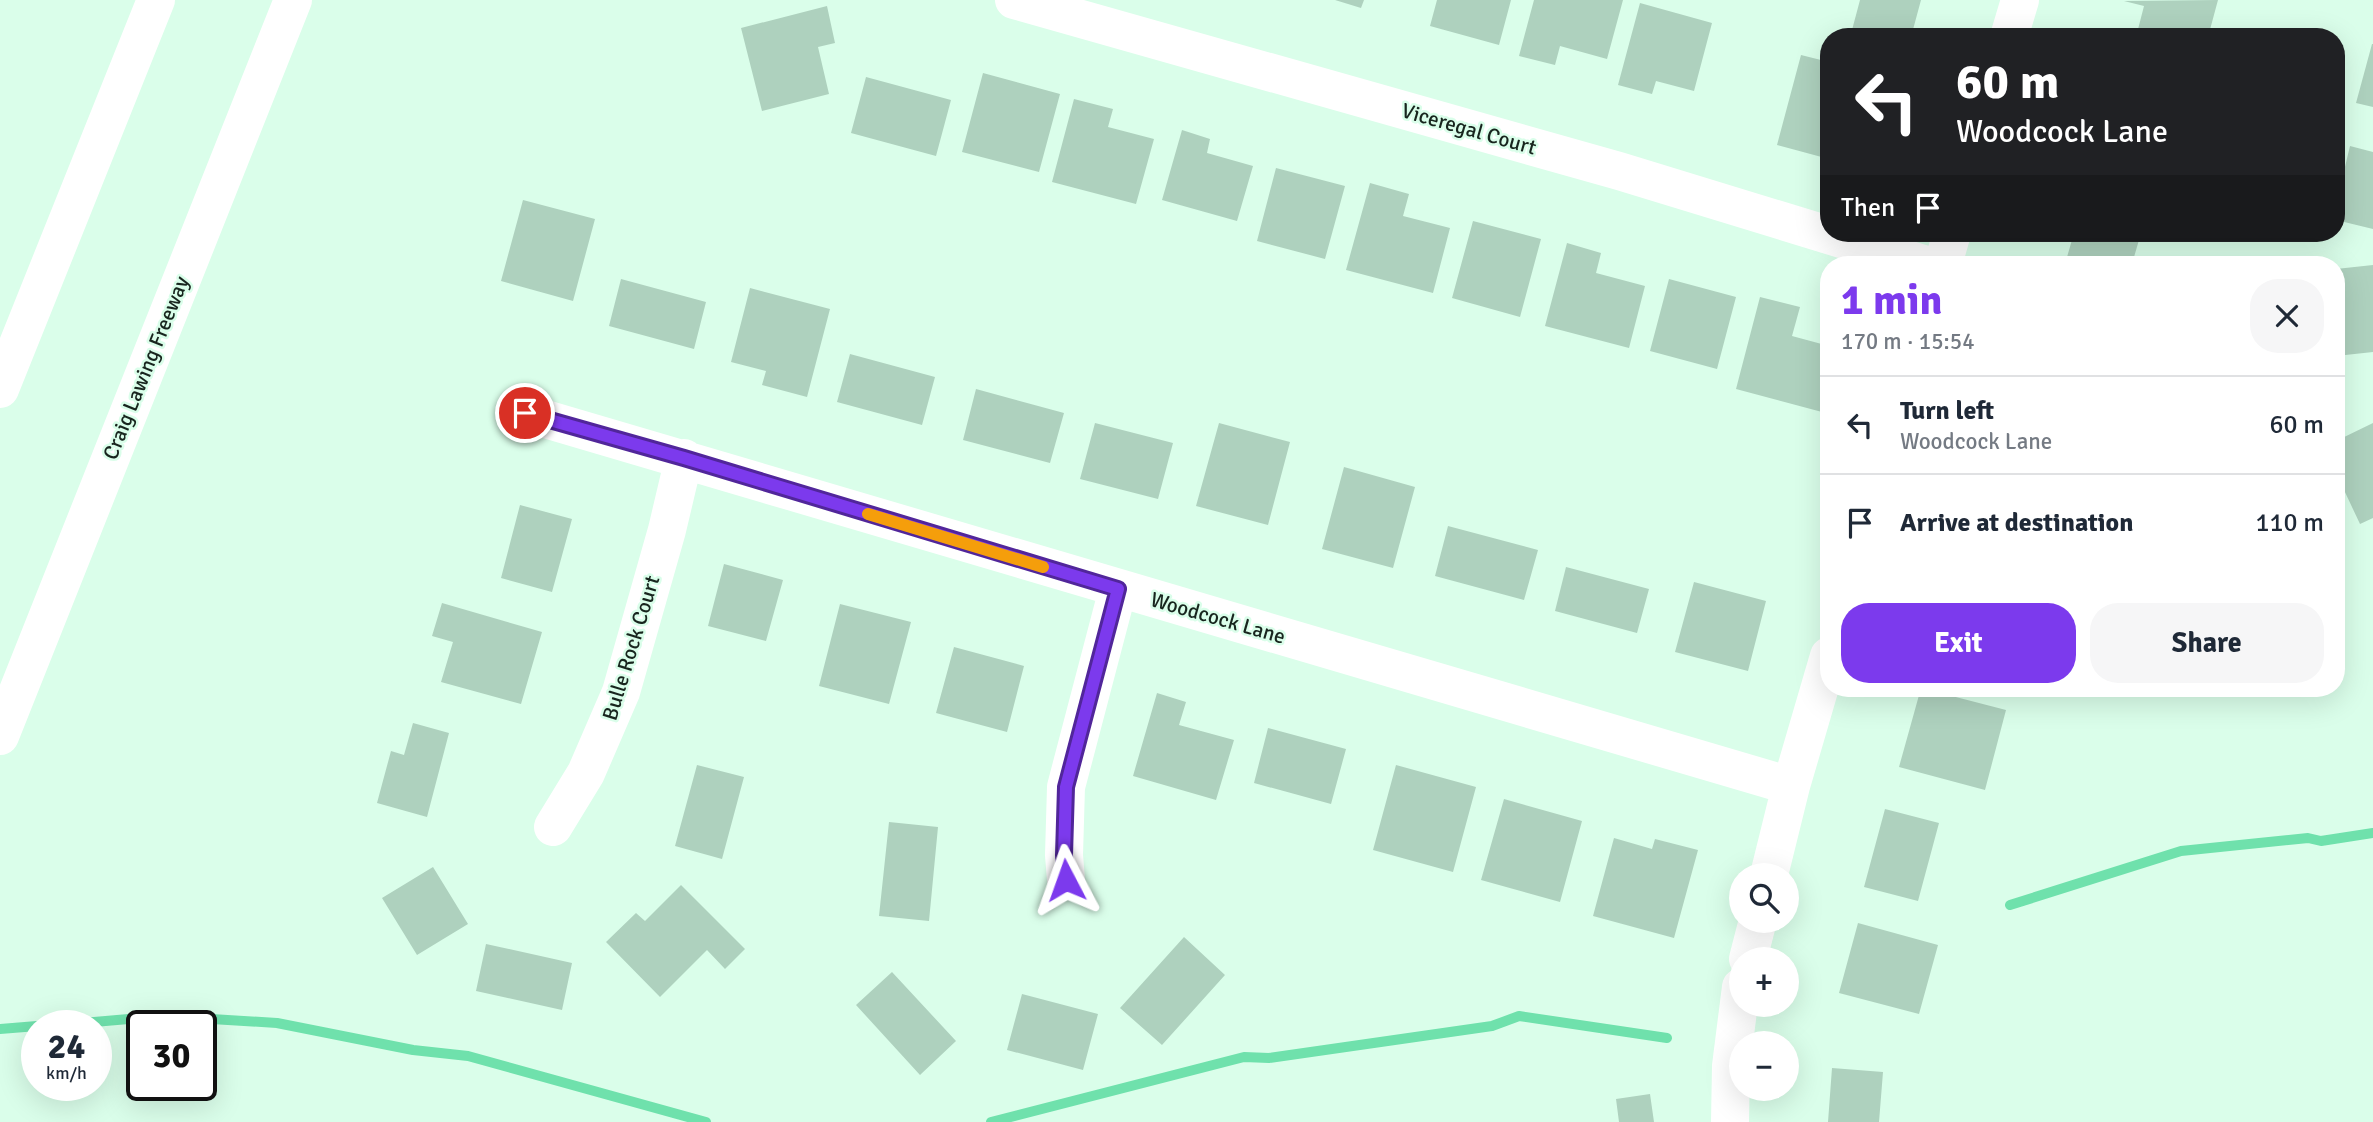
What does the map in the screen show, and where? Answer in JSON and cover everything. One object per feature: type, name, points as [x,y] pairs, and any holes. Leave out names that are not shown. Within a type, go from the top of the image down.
[{"type":"main road","points":[[0,388],[156,0]]},
{"type":"main road","name":"Craig Lawing Freeway","points":[[0,736],[293,0]]},
{"type":"main road","name":"Viceregal Court","points":[[1013,0],[1619,171],[1820,232]]},
{"type":"main road","points":[[2012,28],[2020,0]]},
{"type":"main road","name":"Viceregal Court","points":[[1851,242],[1897,256]]},
{"type":"main road","name":"Woodcock Lane","points":[[525,413],[1791,786]]},
{"type":"main road","name":"Bulle Rock Court","points":[[553,827],[586,773],[621,692],[667,530],[684,458]]},
{"type":"main road","points":[[1066,880],[1066,787],[1118,589]]},
{"type":"main road","points":[[1772,863],[1820,687]]},
{"type":"main road","points":[[1730,1122],[1731,1066],[1737,1017]]},
{"type":"building","points":[[1335,0],[1364,0],[1361,8]]},
{"type":"building","points":[[1437,0],[1511,0],[1499,45],[1430,26]]},
{"type":"building","points":[[1534,0],[1623,0],[1607,59],[1560,46],[1555,65],[1519,56]]},
{"type":"building","points":[[1860,0],[1921,0],[1913,28],[1853,28]]},
{"type":"building","points":[[2218,0],[2210,28],[2138,28],[2144,6],[2124,1]]},
{"type":"building","points":[[1640,3],[1712,23],[1694,91],[1656,81],[1652,94],[1618,85]]},
{"type":"building","points":[[827,6],[835,43],[818,47],[829,94],[762,111],[741,28]]},
{"type":"building","points":[[2373,44],[2373,107],[2356,103]]},
{"type":"building","points":[[1801,55],[1820,60],[1820,157],[1777,145]]},
{"type":"building","points":[[983,73],[1060,94],[1039,172],[962,152]]},
{"type":"building","points":[[866,77],[951,100],[936,156],[851,133]]},
{"type":"building","points":[[1074,99],[1113,109],[1108,127],[1154,139],[1136,204],[1052,182]]},
{"type":"building","points":[[1182,130],[1210,139],[1207,153],[1253,166],[1237,221],[1162,200]]},
{"type":"building","points":[[2350,146],[2373,152],[2373,229],[2345,222],[2345,167]]},
{"type":"building","points":[[1276,168],[1345,186],[1325,259],[1257,241]]},
{"type":"building","points":[[1370,183],[1409,194],[1403,216],[1450,228],[1433,293],[1346,270]]},
{"type":"building","points":[[523,200],[595,219],[573,301],[501,281]]},
{"type":"building","points":[[1473,221],[1541,239],[1520,317],[1452,298]]},
{"type":"building","points":[[2071,242],[2138,242],[2134,256],[2067,256]]},
{"type":"building","points":[[1567,243],[1601,253],[1596,273],[1645,286],[1629,348],[1545,326]]},
{"type":"building","points":[[2373,265],[2373,352],[2345,355],[2345,268]]},
{"type":"building","points":[[621,279],[706,302],[694,349],[609,326]]},
{"type":"building","points":[[1669,279],[1736,297],[1717,369],[1650,351]]},
{"type":"building","points":[[750,288],[830,309],[807,397],[762,385],[766,371],[731,362]]},
{"type":"building","points":[[1760,297],[1800,307],[1792,336],[1820,344],[1820,411],[1736,389]]},
{"type":"building","points":[[850,354],[935,377],[922,425],[837,402]]},
{"type":"building","points":[[976,389],[1064,413],[1050,463],[963,440]]},
{"type":"building","points":[[1095,423],[1173,443],[1158,499],[1080,479]]},
{"type":"building","points":[[1219,423],[1290,442],[1268,525],[1196,506]]},
{"type":"building","points":[[2373,423],[2373,518],[2360,524],[2345,492],[2345,437]]},
{"type":"building","points":[[1344,467],[1415,487],[1393,568],[1322,549]]},
{"type":"building","points":[[520,505],[572,519],[552,592],[501,578]]},
{"type":"building","points":[[1448,526],[1538,550],[1524,600],[1435,576]]},
{"type":"building","points":[[724,564],[783,580],[766,641],[708,626]]},
{"type":"building","points":[[1566,567],[1649,589],[1637,633],[1555,611]]},
{"type":"building","points":[[1694,582],[1766,601],[1748,671],[1675,652]]},
{"type":"building","points":[[442,603],[542,632],[521,704],[441,682],[453,642],[432,636]]},
{"type":"building","points":[[840,604],[911,622],[889,704],[819,686]]},
{"type":"building","points":[[954,647],[1024,666],[1007,732],[936,713]]},
{"type":"building","points":[[1157,693],[1186,702],[1179,725],[1234,740],[1216,800],[1133,776]]},
{"type":"building","points":[[1918,697],[1956,697],[2006,710],[1985,790],[1899,767]]},
{"type":"building","points":[[413,723],[449,733],[427,817],[377,803],[391,751],[404,755]]},
{"type":"building","points":[[1268,728],[1346,749],[1331,804],[1254,783]]},
{"type":"building","points":[[697,765],[744,777],[722,859],[675,846]]},
{"type":"building","points":[[1396,765],[1476,787],[1453,872],[1373,850]]},
{"type":"building","points":[[1504,799],[1582,821],[1560,902],[1481,880]]},
{"type":"building","points":[[1885,809],[1939,823],[1918,901],[1864,887]]},
{"type":"building","points":[[889,822],[938,827],[929,921],[879,916]]},
{"type":"building","points":[[1614,838],[1652,849],[1655,839],[1698,850],[1674,938],[1593,916]]},
{"type":"building","points":[[433,867],[468,924],[417,955],[382,898]]},
{"type":"building","points":[[681,885],[745,949],[725,969],[707,950],[660,997],[606,942],[636,913],[645,921]]},
{"type":"building","points":[[1858,923],[1938,945],[1919,1014],[1839,993]]},
{"type":"building","points":[[1184,937],[1225,975],[1162,1045],[1120,1008]]},
{"type":"building","points":[[486,944],[572,963],[562,1010],[476,991]]},
{"type":"building","points":[[892,972],[956,1041],[920,1075],[856,1005]]},
{"type":"building","points":[[1022,994],[1098,1014],[1083,1070],[1007,1050]]},
{"type":"building","points":[[1832,1068],[1883,1072],[1879,1122],[1828,1122]]},
{"type":"building","points":[[1650,1094],[1654,1122],[1619,1122],[1616,1099]]},
{"type":"waterway","points":[[2010,905],[2181,851],[2308,838],[2321,841],[2373,833]]},
{"type":"waterway","points":[[112,1020],[163,1016],[277,1023],[413,1050],[468,1056],[706,1122]]},
{"type":"waterway","points":[[991,1122],[1244,1057],[1269,1058],[1492,1026],[1519,1016],[1667,1038]]},
{"type":"waterway","points":[[0,1029],[21,1027]]},
{"type":"slow traffic","points":[[868,514],[1043,567]]},
{"type":"route","points":[[525,413],[684,458],[1118,589],[1066,787],[1066,880]]}]
